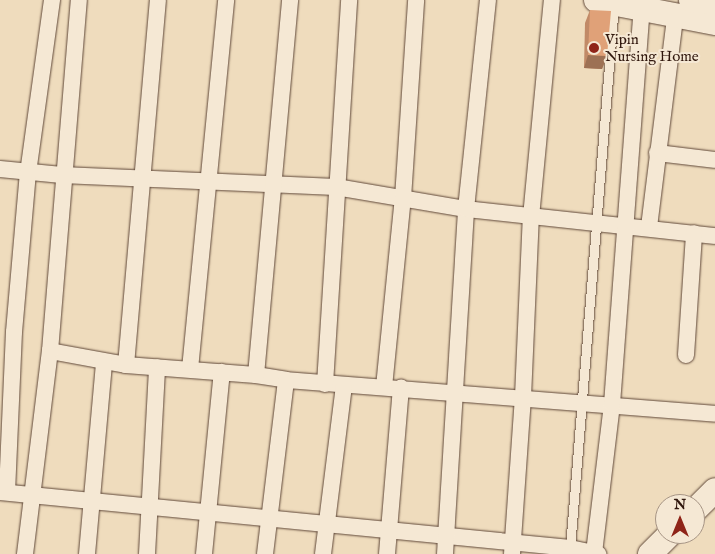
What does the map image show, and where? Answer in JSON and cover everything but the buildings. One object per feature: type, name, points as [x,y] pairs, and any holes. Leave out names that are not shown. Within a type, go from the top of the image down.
[{"type":"main road","points":[[691,0],[715,3]]},
{"type":"main road","points":[[605,2],[642,8],[675,17],[715,23]]},
{"type":"main road","points":[[705,500],[715,490]]},
{"type":"main road","points":[[650,554],[660,544]]},
{"type":"street","points":[[52,0],[28,173],[14,332],[3,492],[447,537],[512,548],[570,548],[596,553],[612,404],[642,8]]},
{"type":"street","points":[[25,554],[30,494],[50,351],[62,175],[79,0]]},
{"type":"street","points":[[126,365],[158,0]]},
{"type":"street","points":[[190,369],[206,181],[226,0]]},
{"type":"street","points":[[256,375],[290,0]]},
{"type":"street","points":[[325,384],[349,0]]},
{"type":"street","points":[[384,387],[403,198],[416,0]]},
{"type":"street","points":[[445,554],[466,209],[488,0]]},
{"type":"street","points":[[512,548],[524,397],[531,217],[552,0]]},
{"type":"street","points":[[649,228],[675,17]]},
{"type":"street","points":[[657,153],[715,160]]},
{"type":"street","points":[[0,169],[62,175],[143,176],[336,187],[466,209],[596,224],[626,224],[715,236]]},
{"type":"street","points":[[686,355],[694,233]]},
{"type":"street","points":[[50,351],[126,365],[256,375],[344,386],[401,388],[454,394],[581,401],[715,414]]},
{"type":"street","points":[[87,554],[104,362]]},
{"type":"street","points":[[147,554],[157,367]]},
{"type":"street","points":[[204,554],[222,372]]},
{"type":"street","points":[[265,554],[267,518],[286,380]]},
{"type":"street","points":[[323,554],[344,386]]},
{"type":"street","points":[[387,554],[401,388]]},
{"type":"lane","points":[[570,548],[596,224],[605,2]]},
{"type":"place","name":"Vipin Nursing Home","points":[[594,48]]}]
